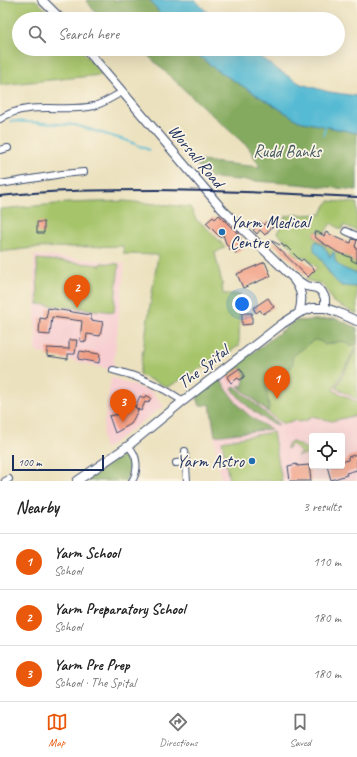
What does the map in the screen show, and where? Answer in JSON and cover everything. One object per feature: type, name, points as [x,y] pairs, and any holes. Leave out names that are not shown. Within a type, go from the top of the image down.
[{"type":"main road","points":[[42,0],[53,12]]},
{"type":"main road","name":"Worsall Road","points":[[92,56],[222,209],[291,276],[306,286],[321,290],[325,298],[325,308]]},
{"type":"main road","name":"Worsall Road","points":[[291,276],[301,292],[299,313]]},
{"type":"main road","name":"The Spital","points":[[77,481],[128,446],[282,324],[299,313],[312,308],[325,308],[357,321]]},
{"type":"street","points":[[0,119],[7,114],[23,110],[43,108],[80,108],[96,105],[122,92]]},
{"type":"street","points":[[0,150],[8,148]]},
{"type":"street","points":[[0,184],[84,172]]},
{"type":"street","points":[[346,231],[357,236]]},
{"type":"street","points":[[113,370],[148,380],[183,401]]},
{"type":"street","points":[[128,446],[134,451],[137,466],[135,477],[132,481]]},
{"type":"street","points":[[185,451],[187,481]]},
{"type":"street","points":[[176,463],[186,462]]},
{"type":"shaded area","points":[[34,255],[125,263],[113,370],[36,352]]},
{"type":"shaded area","points":[[336,318],[357,328],[357,481],[221,481],[209,404],[199,407],[196,395],[294,321]]},
{"type":"shaded area","points":[[111,377],[152,392],[164,406],[105,449],[102,437]]},
{"type":"green space","points":[[0,0],[36,0],[48,12],[12,12],[12,56],[87,56],[102,75],[0,85]]},
{"type":"green space","points":[[86,0],[150,0],[159,12],[95,12]]},
{"type":"green space","name":"Rudd Banks","points":[[148,56],[199,56],[215,69],[299,121],[357,133],[357,190],[211,178],[191,160],[260,167],[249,148]]},
{"type":"green space","points":[[124,201],[190,207],[197,221],[204,225],[225,247],[215,253],[223,294],[240,294],[239,346],[168,387],[139,375],[158,255],[124,254],[123,246],[33,248],[0,252],[0,209],[68,203]]},
{"type":"green space","points":[[329,201],[357,203],[357,231],[344,225],[341,230],[331,223],[324,234],[319,231],[314,233],[315,238],[330,248],[332,244],[338,246],[336,252],[350,258],[349,260],[357,264],[357,274],[341,267],[334,258],[334,253],[330,257],[328,252],[320,243],[316,241],[314,247],[329,273],[341,286],[357,287],[357,314],[333,302],[322,284],[306,280],[317,268],[305,256],[302,258],[291,252],[294,249],[277,233],[286,216],[322,214],[322,211]]},
{"type":"green space","points":[[37,259],[100,265],[100,267],[101,263],[119,264],[114,312],[38,304]]},
{"type":"green space","points":[[336,319],[357,328],[357,345],[333,390],[357,402],[357,415],[332,421],[312,416],[307,420],[299,422],[294,420],[284,424],[277,420],[238,386],[243,386],[244,374],[241,368],[228,376],[227,375],[295,321]]},
{"type":"green space","points":[[336,319],[357,328],[357,344],[351,346],[342,341],[325,345],[320,341],[314,340],[292,357],[293,363],[289,370],[272,380],[266,386],[269,407],[268,412],[238,386],[243,386],[245,373],[241,368],[236,371],[234,367],[295,321]]},
{"type":"green space","points":[[357,347],[357,399],[336,388]]},
{"type":"green space","points":[[220,379],[236,402],[247,414],[271,429],[215,436],[210,404],[200,406],[196,395]]},
{"type":"green space","points":[[236,387],[279,425],[266,420],[252,410],[232,388]]},
{"type":"green space","name":"Yarm Astro","points":[[273,432],[282,481],[229,481],[222,441]]},
{"type":"green space","points":[[291,441],[307,449],[308,454],[297,456],[301,453],[292,444],[287,449],[287,446]]},
{"type":"green space","points":[[125,453],[131,461],[126,481],[85,481]]},
{"type":"water","points":[[150,0],[195,0],[207,12],[159,12]]},
{"type":"water","points":[[199,56],[259,56],[301,84],[329,92],[357,96],[357,133],[299,121],[215,69]]},
{"type":"water","points":[[316,241],[324,247],[330,257],[332,256],[332,252],[335,253],[336,261],[341,267],[357,274],[357,287],[342,286],[334,279],[314,250],[314,244]]},
{"type":"building","name":"Yarm Medical Centre","points":[[219,215],[237,233],[238,232],[244,249],[235,253],[233,249],[230,250],[223,235],[220,237],[206,223],[213,217],[215,219]]},
{"type":"building","points":[[260,221],[264,225],[267,221],[273,226],[265,235],[260,230],[257,234],[253,230]]},
{"type":"building","points":[[37,222],[44,222],[44,233],[37,233]]},
{"type":"building","points":[[314,232],[318,232],[324,236],[326,232],[351,243],[352,239],[357,240],[355,247],[357,248],[357,263],[351,260],[352,258],[337,252],[320,241],[315,237]]},
{"type":"building","points":[[270,240],[280,245],[282,244],[284,247],[286,246],[301,261],[303,259],[315,270],[308,277]]},
{"type":"building","points":[[265,262],[271,276],[243,288],[237,274]]},
{"type":"building","points":[[268,298],[274,307],[263,314],[260,310],[256,313],[253,308]]},
{"type":"building","points":[[48,308],[91,315],[91,320],[103,322],[100,336],[87,334],[86,342],[80,341],[82,321],[52,317],[50,335],[39,334],[40,318],[46,319]]},
{"type":"building","points":[[242,313],[252,313],[252,324],[242,325]]},
{"type":"building","points":[[69,340],[77,340],[75,354],[68,354],[68,359],[47,356],[47,348],[69,349]]},
{"type":"building","points":[[80,351],[100,354],[99,363],[78,359]]},
{"type":"building","points":[[240,368],[244,374],[244,377],[240,380],[238,378],[231,383],[227,377]]},
{"type":"building","points":[[146,395],[151,398],[148,403],[145,402],[141,411],[135,407],[140,396],[144,398]]},
{"type":"building","points":[[129,401],[138,410],[131,424],[115,433],[109,416],[121,414]]},
{"type":"building","points":[[357,454],[357,470],[331,480],[328,469],[345,469],[345,461],[348,460],[348,457]]},
{"type":"building","points":[[297,464],[297,466],[309,465],[311,481],[290,481],[288,466]]},
{"type":"waterway","points":[[11,121],[75,125],[128,141],[149,150]]},
{"type":"waterway","points":[[323,135],[326,125]]},
{"type":"railway","points":[[0,196],[59,191],[157,190],[257,192],[357,197]]},
{"type":"place","name":"Yarm Medical Centre","points":[[222,232]]},
{"type":"place","name":"Yarm Preparatory School","points":[[77,308]]},
{"type":"place","name":"Yarm School","points":[[277,399]]},
{"type":"place","name":"Yarm Pre Prep","points":[[123,422]]},
{"type":"place","name":"Yarm Astro","points":[[252,461]]}]
